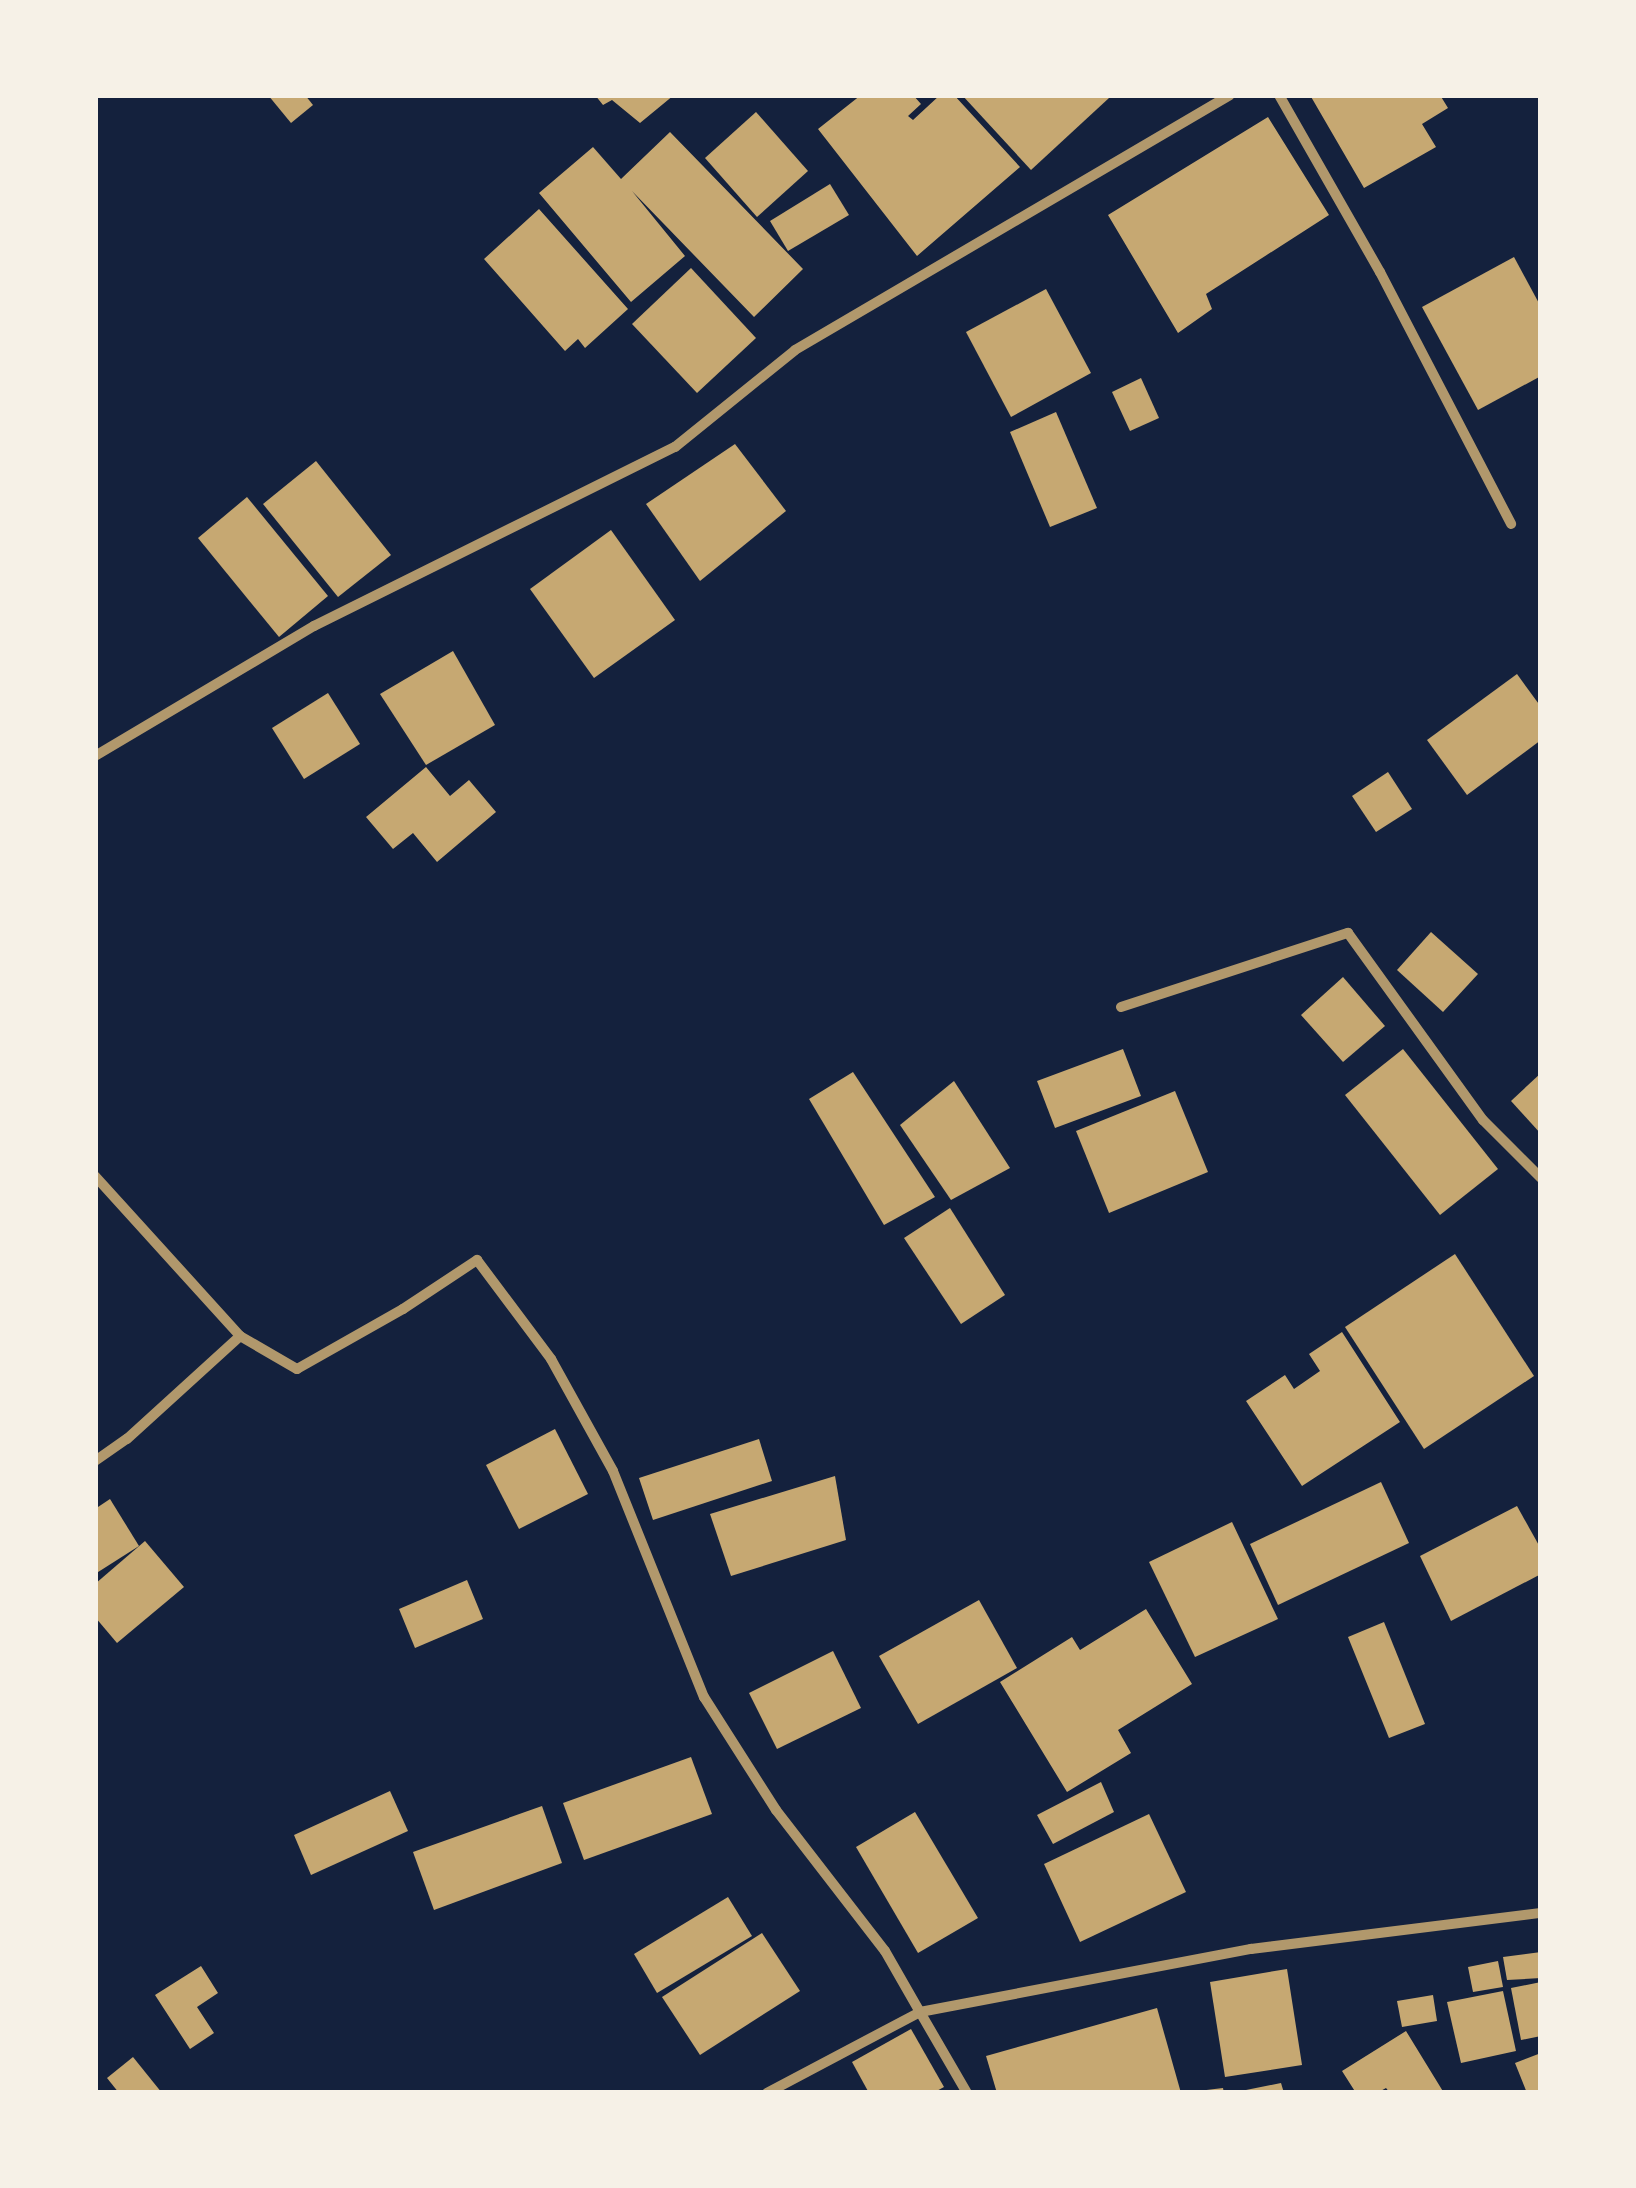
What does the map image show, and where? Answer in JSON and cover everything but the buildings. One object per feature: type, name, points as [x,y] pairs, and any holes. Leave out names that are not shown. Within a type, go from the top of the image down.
[{"type":"street","points":[[95,756],[314,626],[674,447],[795,350],[1230,95]]},
{"type":"street","points":[[1280,95],[1380,272],[1512,524]]},
{"type":"street","points":[[1121,1007],[1348,933],[1483,1120],[1541,1178]]},
{"type":"street","points":[[95,1176],[240,1336],[296,1369],[403,1309],[478,1260],[550,1358],[612,1470],[704,1697],[776,1810],[885,1951],[967,2093]]},
{"type":"street","points":[[95,1461],[127,1439],[240,1336]]},
{"type":"street","points":[[767,2093],[920,2012],[1252,1949],[1541,1913]]}]
